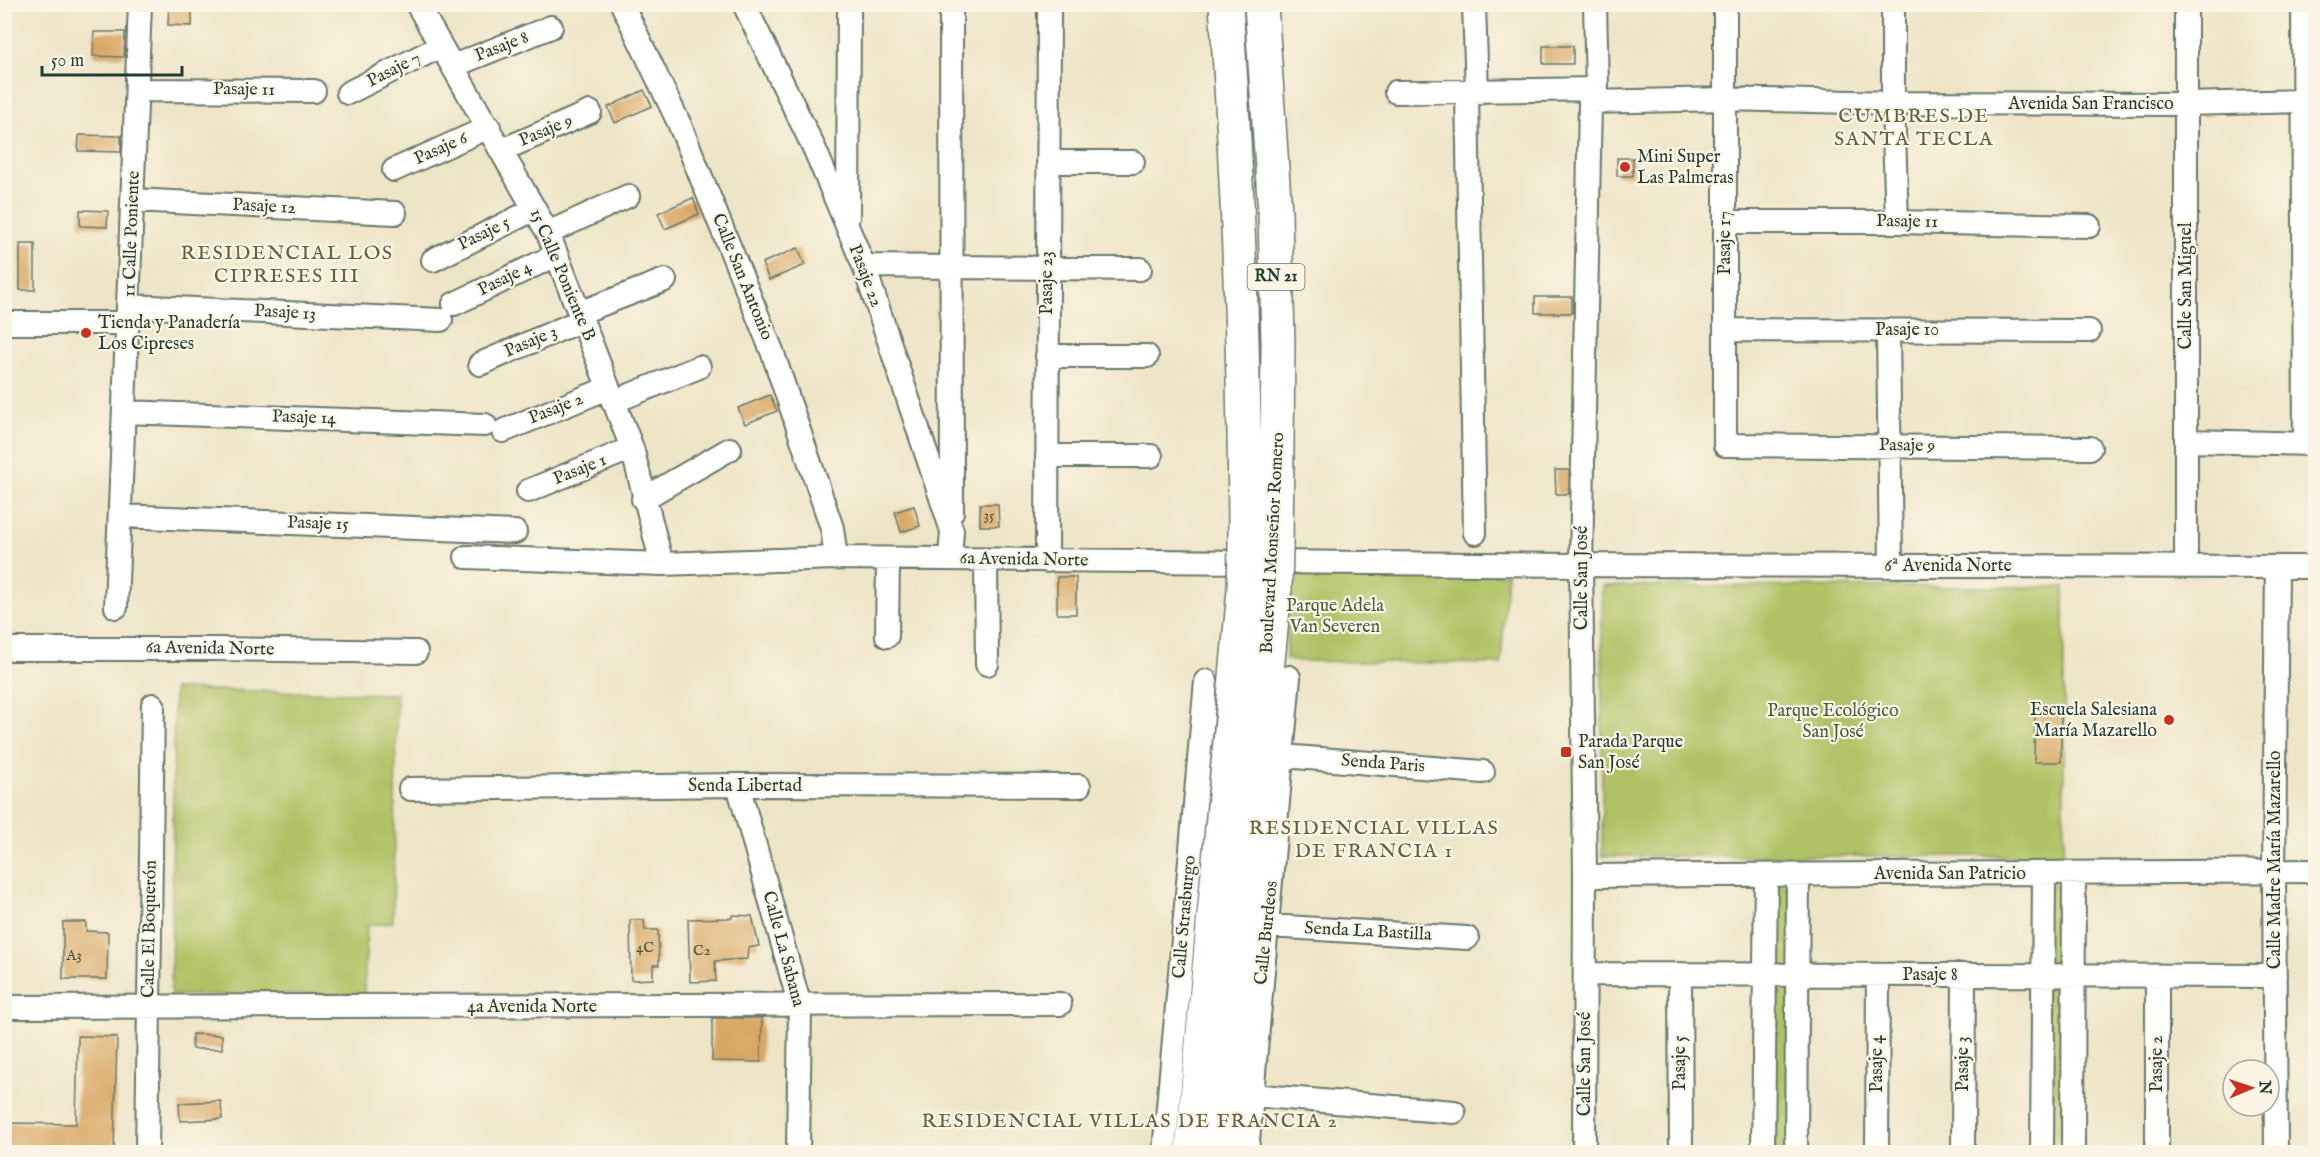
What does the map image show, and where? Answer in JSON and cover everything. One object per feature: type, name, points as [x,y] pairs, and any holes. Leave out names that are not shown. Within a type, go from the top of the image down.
[{"type":"highway","name":"Boulevard Monseñor Romero","points":[[1226,4],[1237,173],[1242,322],[1260,549]]},
{"type":"highway","name":"Boulevard Monseñor Romero","points":[[1221,1152],[1260,549],[1278,343],[1275,213],[1261,4]]},
{"type":"highway","name":"Boulevard Monseñor Romero","points":[[1192,1152],[1259,589]]},
{"type":"street","name":"11 Calle Poniente","points":[[116,607],[140,4]]},
{"type":"street","name":"15 Calle Poniente B","points":[[417,4],[548,232],[632,448],[662,564]]},
{"type":"street","name":"Calle San Antonio","points":[[622,4],[679,123],[772,351],[832,528],[836,558]]},
{"type":"street","name":"Pasaje 22","points":[[744,4],[815,150],[844,225],[864,266],[952,531],[950,559]]},
{"type":"street","points":[[844,225],[848,217],[849,4]]},
{"type":"street","points":[[951,4],[952,531]]},
{"type":"street","name":"Pasaje 23","points":[[1047,561],[1049,4]]},
{"type":"street","points":[[1474,4],[1472,93],[1475,533]]},
{"type":"street","name":"Calle San José","points":[[1584,1152],[1585,876],[1581,565],[1595,4]]},
{"type":"street","name":"Pasaje 17","points":[[1725,4],[1725,445]]},
{"type":"street","points":[[1893,4],[1893,103],[1897,222]]},
{"type":"street","name":"Calle San Miguel","points":[[2186,4],[2186,567]]},
{"type":"street","points":[[2187,441],[2310,443],[2303,4]]},
{"type":"street","name":"Pasaje 8","points":[[453,66],[551,27]]},
{"type":"street","name":"Pasaje 7","points":[[348,93],[441,46]]},
{"type":"street","name":"Pasaje 11","points":[[137,90],[314,91]]},
{"type":"street","name":"Avenida San Francisco","points":[[1396,92],[1893,103],[2185,104],[2303,101]]},
{"type":"street","name":"Pasaje 9","points":[[502,150],[590,112]]},
{"type":"street","name":"Pasaje 6","points":[[394,170],[489,127]]},
{"type":"street","points":[[1048,162],[1133,162]]},
{"type":"street","points":[[548,232],[628,196]]},
{"type":"street","name":"Pasaje 12","points":[[133,200],[395,213]]},
{"type":"street","name":"Pasaje 5","points":[[433,260],[535,209]]},
{"type":"street","name":"Pasaje 11","points":[[1725,222],[1897,222],[2088,226]]},
{"type":"street","name":"Pasaje 4","points":[[447,312],[556,255]]},
{"type":"street","points":[[864,266],[1140,269]]},
{"type":"street","points":[[581,317],[665,280]]},
{"type":"street","name":"Pasaje 13","points":[[4,323],[128,314],[447,312]]},
{"type":"street","name":"Pasaje 3","points":[[480,364],[581,317]]},
{"type":"street","name":"Pasaje 10","points":[[1725,330],[2089,331]]},
{"type":"street","points":[[1888,330],[1891,566]]},
{"type":"street","points":[[1047,357],[1147,356]]},
{"type":"street","points":[[611,395],[699,367]]},
{"type":"street","name":"Pasaje 2","points":[[494,428],[611,395]]},
{"type":"street","name":"Pasaje 14","points":[[124,412],[494,428]]},
{"type":"street","name":"Pasaje 9","points":[[1725,445],[2090,448]]},
{"type":"street","name":"Pasaje 1","points":[[528,492],[632,448]]},
{"type":"street","points":[[644,499],[730,449]]},
{"type":"street","points":[[1047,456],[1151,456]]},
{"type":"street","name":"Pasaje 15","points":[[120,516],[515,532]]},
{"type":"street","name":"6a Avenida Norte","points":[[466,557],[662,564],[836,558],[1581,565]]},
{"type":"street","points":[[887,636],[888,559]]},
{"type":"street","points":[[986,560],[987,664]]},
{"type":"street","name":"6ª Avenida Norte","points":[[1581,565],[2316,567]]},
{"type":"street","name":"Calle Madre María Mazarello","points":[[2276,1152],[2274,872],[2277,567]]},
{"type":"street","name":"6a Avenida Norte","points":[[4,650],[216,649],[416,652]]},
{"type":"street","name":"Calle Burdeos","points":[[1247,1152],[1290,677]]},
{"type":"street","name":"Calle Strasburgo","points":[[1164,1152],[1206,681]]},
{"type":"street","name":"Calle El Boquerón","points":[[147,1152],[153,705]]},
{"type":"street","name":"Senda Paris","points":[[1283,756],[1483,772]]},
{"type":"street","name":"Senda Libertad","points":[[410,789],[738,785],[1079,786]]},
{"type":"street","name":"Calle La Sabana","points":[[738,785],[800,1006],[798,1152]]},
{"type":"street","name":"Avenida San Patricio","points":[[1585,876],[2316,871]]},
{"type":"street","points":[[2042,1152],[2044,873]]},
{"type":"street","points":[[2073,1152],[2074,873]]},
{"type":"street","points":[[1762,1152],[1766,875]]},
{"type":"street","points":[[1796,1152],[1798,875]]},
{"type":"street","name":"Senda La Bastilla","points":[[1269,926],[1467,938]]},
{"type":"street","name":"Pasaje 8","points":[[1585,974],[2275,976]]},
{"type":"street","name":"Pasaje 5","points":[[1680,974],[1681,1152]]},
{"type":"street","name":"Pasaje 4","points":[[1877,1152],[1878,975]]},
{"type":"street","name":"Pasaje 3","points":[[1963,1152],[1964,975]]},
{"type":"street","name":"Pasaje 2","points":[[2157,976],[2157,1152]]},
{"type":"street","name":"4a Avenida Norte","points":[[4,1007],[1060,1004]]},
{"type":"street","points":[[1252,1095],[1454,1112]]},
{"type":"green space","name":"Parque Adela Van Severen","points":[[1290,571],[1507,574],[1501,664],[1286,659]]},
{"type":"green space","name":"Parque Ecológico San José","points":[[1602,586],[2064,587],[2064,856],[1602,856]]},
{"type":"green space","points":[[174,689],[397,694],[393,922],[367,926],[364,994],[171,995]]},
{"type":"green space","points":[[1766,885],[1798,885],[1796,1152],[1763,1152]]},
{"type":"green space","points":[[2044,885],[2074,885],[2073,1152],[2043,1152]]},
{"type":"building","points":[[169,4],[192,4],[192,26],[168,25]]},
{"type":"building","points":[[94,32],[125,32],[124,57],[93,56]]},
{"type":"building","points":[[1543,46],[1573,46],[1573,64],[1543,64]]},
{"type":"building","points":[[644,90],[652,106],[615,123],[608,107]]},
{"type":"building","points":[[79,135],[121,136],[121,152],[78,151]]},
{"type":"building","name":"Mini Super Las Palmeras","points":[[1617,158],[1633,158],[1633,176],[1617,176]]},
{"type":"building","points":[[693,198],[699,214],[665,229],[658,213]]},
{"type":"building","points":[[80,210],[108,211],[107,227],[80,226]]},
{"type":"building","points":[[20,244],[35,244],[35,290],[20,290]]},
{"type":"building","points":[[798,248],[805,265],[769,280],[762,263]]},
{"type":"building","points":[[1535,297],[1572,297],[1572,313],[1535,313]]},
{"type":"building","points":[[770,395],[777,411],[745,424],[738,408]]},
{"type":"building","points":[[1555,470],[1569,470],[1569,494],[1556,494]]},
{"type":"building","points":[[980,504],[998,504],[999,526],[980,526]]},
{"type":"building","points":[[914,506],[920,526],[901,532],[895,512]]},
{"type":"building","points":[[1057,577],[1076,577],[1076,614],[1057,614]]},
{"type":"building","points":[[2035,713],[2061,713],[2061,762],[2034,762]]},
{"type":"building","points":[[732,915],[752,916],[759,946],[748,948],[747,959],[715,961],[716,981],[690,982],[688,919],[732,918]]},
{"type":"building","points":[[630,920],[644,920],[645,930],[658,930],[659,965],[653,965],[653,979],[631,980]]},
{"type":"building","points":[[63,922],[86,922],[86,931],[108,932],[107,979],[63,979]]},
{"type":"building","points":[[712,1018],[762,1018],[761,1062],[712,1061]]},
{"type":"building","points":[[192,1034],[222,1035],[222,1049],[192,1049]]},
{"type":"building","points":[[78,1036],[117,1037],[114,1152],[4,1152],[4,1123],[76,1124]]},
{"type":"building","points":[[221,1101],[222,1119],[180,1121],[179,1103]]},
{"type":"place","name":"Mini Super Las Palmeras","points":[[1625,167]]},
{"type":"place","name":"Tienda y Panadería Los Cipreses","points":[[86,333]]},
{"type":"place","name":"Escuela Salesiana María Mazarello","points":[[2169,720]]},
{"type":"place","name":"Parada Parque San José","points":[[1566,752]]},
{"type":"district","name":"CUMBRES DE SANTA TECLA","points":[[1914,128]]},
{"type":"district","name":"RESIDENCIAL LOS CIPRESES III","points":[[287,264]]},
{"type":"district","name":"RESIDENCIAL VILLAS DE FRANCIA 1","points":[[1374,840]]},
{"type":"district","name":"RESIDENCIAL VILLAS DE FRANCIA 2","points":[[1130,1121]]}]
